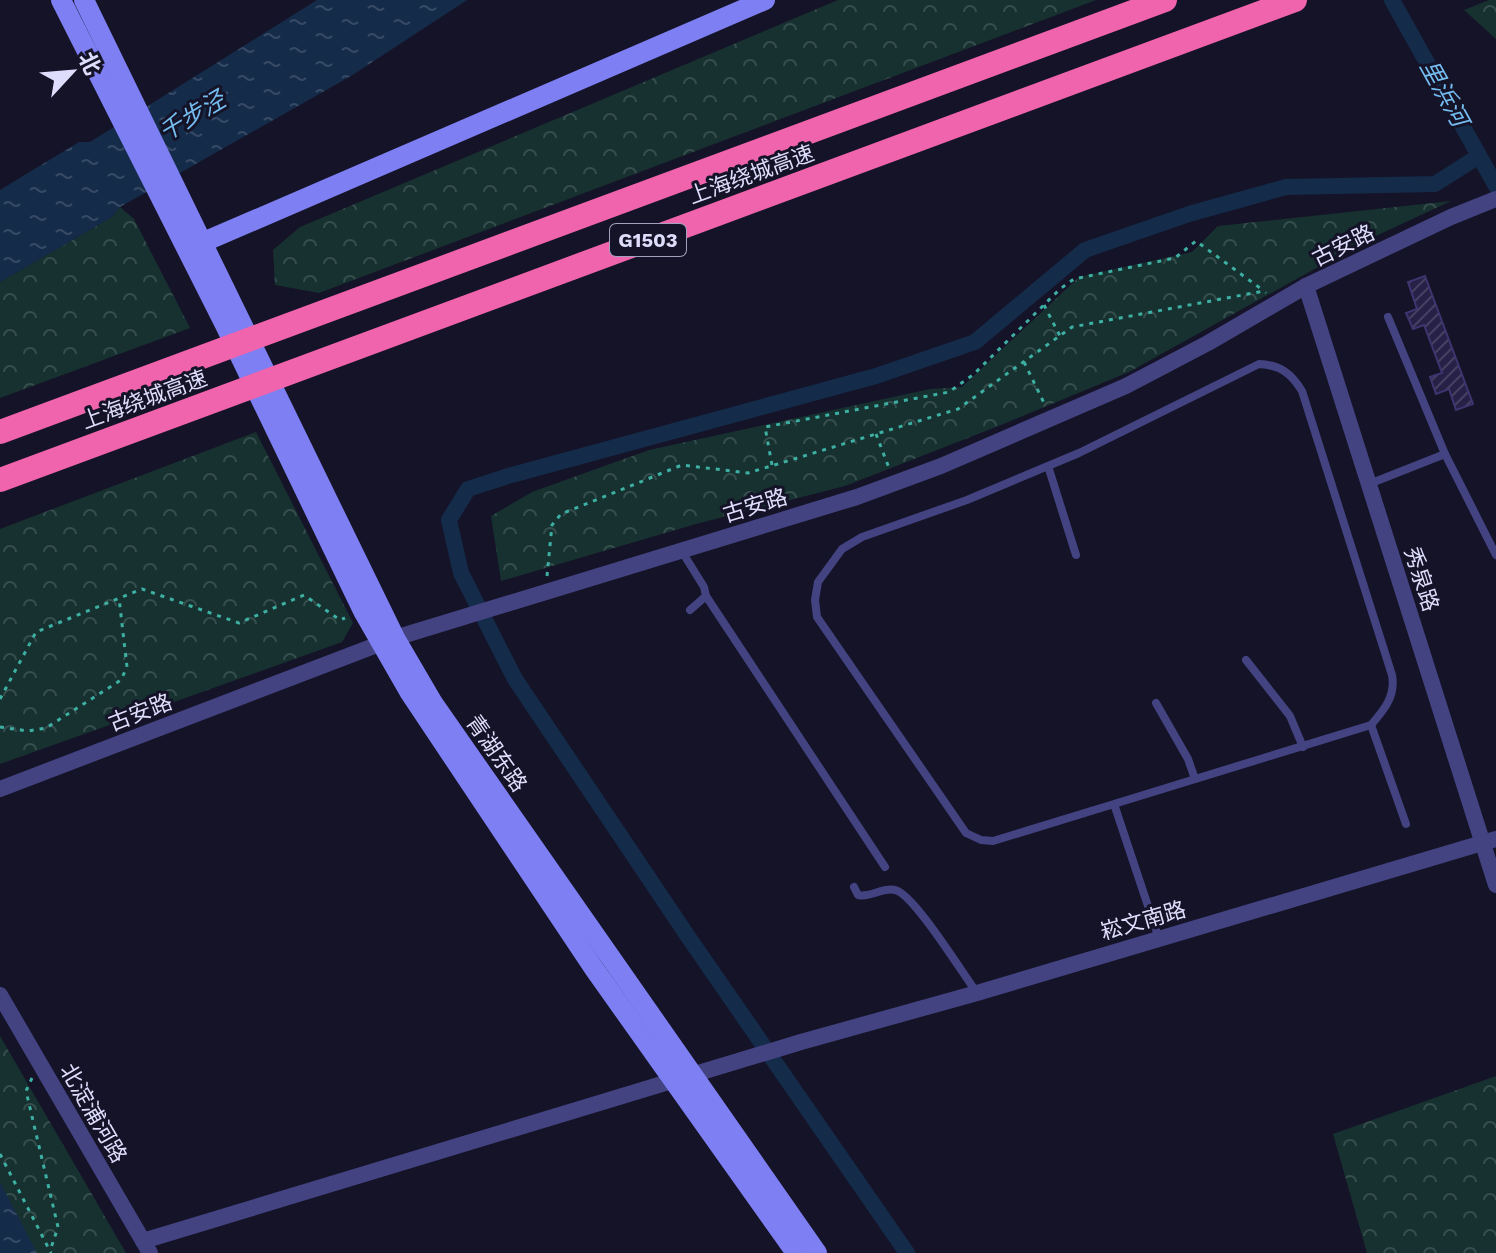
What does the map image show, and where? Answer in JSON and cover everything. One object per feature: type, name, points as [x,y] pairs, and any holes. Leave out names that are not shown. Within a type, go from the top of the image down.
[{"type":"highway","name":"上海绕城高速","points":[[0,432],[1165,0]]},
{"type":"highway","name":"上海绕城高速","points":[[0,480],[1295,0]]},
{"type":"main road","points":[[61,0],[178,194],[194,246]]},
{"type":"main road","points":[[84,0],[152,182],[194,246]]},
{"type":"main road","points":[[194,246],[765,0]]},
{"type":"main road","name":"青湖东路","points":[[194,246],[363,611],[433,703],[685,1078],[796,1253]]},
{"type":"main road","name":"青湖东路","points":[[194,246],[388,640]]},
{"type":"main road","name":"青湖东路","points":[[685,1078],[817,1253]]},
{"type":"street","name":"古安路","points":[[0,789],[388,640],[894,483],[1126,386],[1306,286],[1496,199]]},
{"type":"street","name":"秀泉路","points":[[1306,286],[1489,841],[1496,885]]},
{"type":"street","name":"崧文南路","points":[[147,1247],[758,1055],[1489,841]]},
{"type":"street","name":"北淀浦河路","points":[[0,995],[147,1247]]},
{"type":"lane","points":[[1388,317],[1445,454],[1496,555]]},
{"type":"lane","points":[[1259,364],[1275,365],[1292,376],[1302,391],[1392,675],[1394,686],[1390,700],[1371,725],[1303,747],[993,841],[981,840],[966,833],[817,617],[815,600],[818,582],[842,549],[888,526],[967,500],[1048,466],[1124,432],[1259,364]]},
{"type":"lane","points":[[1369,484],[1445,454]]},
{"type":"lane","points":[[1048,466],[1076,555]]},
{"type":"lane","points":[[681,550],[704,587],[706,596],[885,867]]},
{"type":"lane","points":[[690,610],[706,596]]},
{"type":"lane","points":[[1246,660],[1290,716],[1303,747]]},
{"type":"lane","points":[[1156,703],[1188,759],[1195,779]]},
{"type":"lane","points":[[1371,725],[1406,824]]},
{"type":"lane","points":[[1114,804],[1159,939]]},
{"type":"lane","points":[[854,887],[858,895],[864,897],[886,889],[903,893],[977,993]]},
{"type":"path","points":[[772,466],[765,427],[949,392],[974,374],[1074,279],[1175,258],[1196,241],[1264,291],[1276,304]]},
{"type":"path","points":[[545,592],[552,525],[561,514],[682,465],[748,473],[958,409],[1072,327],[1264,291]]},
{"type":"path","points":[[1044,305],[1060,336]]},
{"type":"path","points":[[1024,362],[1052,419]]},
{"type":"path","points":[[876,434],[894,483]]},
{"type":"path","points":[[0,699],[36,632],[142,589],[239,623],[304,595],[340,620],[363,611]]},
{"type":"path","points":[[0,727],[28,731],[46,728],[121,680],[127,667],[119,598]]},
{"type":"path","points":[[39,1064],[26,1091],[58,1227],[51,1252]]},
{"type":"path","points":[[0,1154],[51,1252]]},
{"type":"green space","points":[[838,0],[1096,0],[319,293],[275,285],[273,250],[300,227]]},
{"type":"green space","points":[[1496,0],[1496,39],[1464,10]]},
{"type":"green space","points":[[1451,201],[1365,241],[1129,372],[1001,425],[845,486],[696,524],[501,581],[491,516],[532,492],[649,450],[930,389],[962,387],[1079,277],[1192,252],[1218,226]]},
{"type":"green space","points":[[120,207],[134,219],[190,328],[0,398],[0,282],[112,217]]},
{"type":"green space","points":[[256,432],[353,623],[342,642],[0,764],[0,529]]},
{"type":"green space","points":[[0,1036],[126,1253],[0,1253]]},
{"type":"green space","points":[[1496,1076],[1496,1253],[1367,1253],[1333,1134]]},
{"type":"water","name":"千步泾","points":[[317,0],[467,0],[351,76],[120,207],[112,217],[0,282],[0,190],[79,142],[90,142]]},
{"type":"water","points":[[0,1182],[37,1253],[0,1253]]},
{"type":"building","points":[[1425,276],[1473,404],[1456,410],[1449,389],[1436,394],[1430,377],[1442,373],[1424,325],[1413,329],[1406,313],[1417,309],[1408,282]]},
{"type":"waterway","name":"里浜河","points":[[1392,0],[1496,186]]},
{"type":"waterway","points":[[907,1253],[515,679],[461,573],[449,520],[468,489],[876,376],[975,342],[1085,250],[1189,214],[1286,187],[1435,184],[1479,156]]}]
